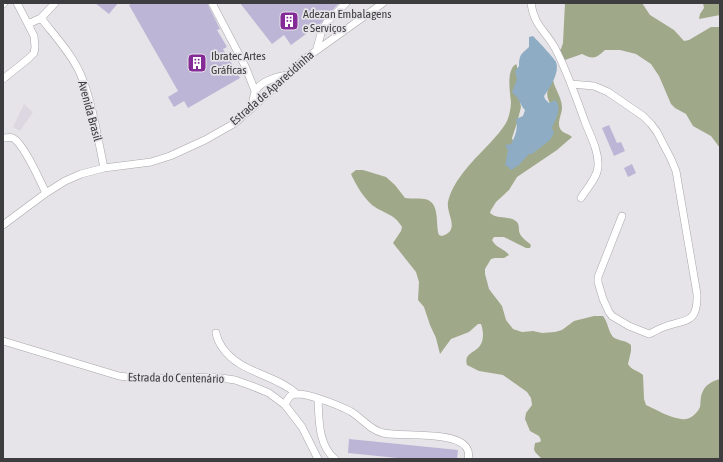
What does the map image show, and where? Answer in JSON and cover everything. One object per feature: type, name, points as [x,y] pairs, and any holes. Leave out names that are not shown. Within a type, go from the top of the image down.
[{"type":"street","points":[[3,79],[18,68],[34,53],[34,36],[18,3]]},
{"type":"street","points":[[28,24],[41,18],[56,3]]},
{"type":"street","points":[[212,3],[250,76],[256,91]]},
{"type":"street","points":[[317,48],[322,30],[327,22],[346,3]]},
{"type":"street","name":"Estrada de Aparecidinha","points":[[3,225],[46,193],[65,181],[81,174],[104,168],[151,162],[170,156],[205,140],[235,123],[317,48],[383,3]]},
{"type":"street","points":[[530,3],[536,23],[555,48],[593,140],[598,165],[597,171],[581,198]]},
{"type":"street","name":"Avenida Brasil","points":[[41,18],[80,72],[86,90],[104,168]]},
{"type":"street","points":[[252,108],[256,91],[264,83],[272,79],[288,75]]},
{"type":"street","points":[[571,84],[602,89],[642,116],[652,124],[671,159],[678,181],[697,294],[696,312],[690,318],[678,324],[649,334],[617,319],[609,312],[600,290],[598,277],[622,216]]},
{"type":"street","points":[[3,138],[12,138],[18,143],[29,158],[46,193]]},
{"type":"street","points":[[216,333],[220,346],[233,359],[246,368],[285,385],[297,394],[308,395],[350,411],[371,427],[383,433],[447,438],[458,442],[466,447],[468,451],[468,459]]},
{"type":"street","name":"Estrada do Centenário","points":[[3,341],[119,376],[144,379],[214,377],[235,380],[269,394],[285,405],[302,427],[318,459]]},
{"type":"street","points":[[285,405],[288,399],[297,394]]},
{"type":"street","points":[[318,399],[320,430],[327,450],[336,459]]},
{"type":"shaded area","points":[[24,104],[33,112],[20,131],[13,127]]},
{"type":"green space","points":[[565,3],[642,3],[650,15],[674,30],[684,41],[689,40],[711,27],[720,27],[720,148],[711,136],[693,126],[686,114],[671,104],[659,76],[651,64],[636,54],[620,50],[605,50],[595,57],[589,57],[582,54],[565,60],[557,53],[561,49],[563,43]]},
{"type":"green space","points":[[703,3],[720,3],[720,15],[699,19],[704,8]]},
{"type":"green space","points":[[516,64],[517,84],[521,107],[512,138],[516,149],[552,107],[547,93],[553,80],[562,104],[559,122],[560,128],[572,137],[557,150],[517,177],[509,190],[496,202],[491,210],[490,213],[493,215],[517,222],[520,234],[531,245],[530,248],[526,248],[504,237],[494,237],[492,240],[494,243],[509,255],[504,258],[491,259],[485,269],[489,289],[502,306],[506,320],[513,329],[522,332],[555,332],[562,330],[574,321],[594,316],[603,316],[613,337],[631,345],[628,364],[631,368],[643,375],[644,399],[646,405],[667,415],[684,419],[692,416],[700,407],[701,395],[706,386],[720,379],[720,459],[542,459],[534,449],[535,443],[540,442],[541,440],[539,436],[530,431],[525,419],[526,413],[532,405],[531,398],[527,392],[503,375],[479,371],[467,365],[467,357],[480,346],[483,334],[481,324],[478,324],[469,332],[451,339],[440,354],[436,338],[424,307],[418,300],[419,282],[416,272],[393,243],[402,227],[396,219],[376,208],[369,202],[360,191],[351,174],[356,170],[363,170],[386,177],[395,185],[405,198],[429,201],[433,204],[435,209],[439,235],[442,236],[448,233],[452,226],[448,202],[455,185],[466,169],[499,133],[507,121],[511,104],[510,76],[513,67]]},
{"type":"water","points":[[533,36],[556,62],[556,75],[544,96],[549,103],[555,100],[558,110],[552,128],[554,133],[550,140],[532,154],[529,154],[519,165],[511,170],[505,166],[508,150],[505,145],[511,144],[516,132],[516,119],[523,116],[525,110],[512,92],[517,79],[515,71],[519,66],[519,59],[521,55],[529,47],[529,37]]},
{"type":"building","points":[[95,3],[118,3],[109,14]]},
{"type":"building","name":"Ibratec Artes Gráficas","points":[[132,3],[207,3],[220,29],[217,30],[227,47],[223,49],[240,78],[188,108],[184,101],[174,107],[168,97],[178,91],[129,5]]},
{"type":"building","name":"Adezan Embalagens e Serviços","points":[[240,3],[339,3],[321,23],[291,45],[284,35],[272,44]]},
{"type":"building","points":[[609,125],[617,143],[621,142],[625,151],[614,156],[602,128]]},
{"type":"building","points":[[632,164],[636,173],[628,177],[624,168]]},
{"type":"building","points":[[349,439],[458,450],[457,459],[407,459],[348,453]]},
{"type":"place","name":"Adezan Embalagens e Serviços","points":[[289,21]]},
{"type":"place","name":"Ibratec Artes Gráficas","points":[[197,63]]}]
